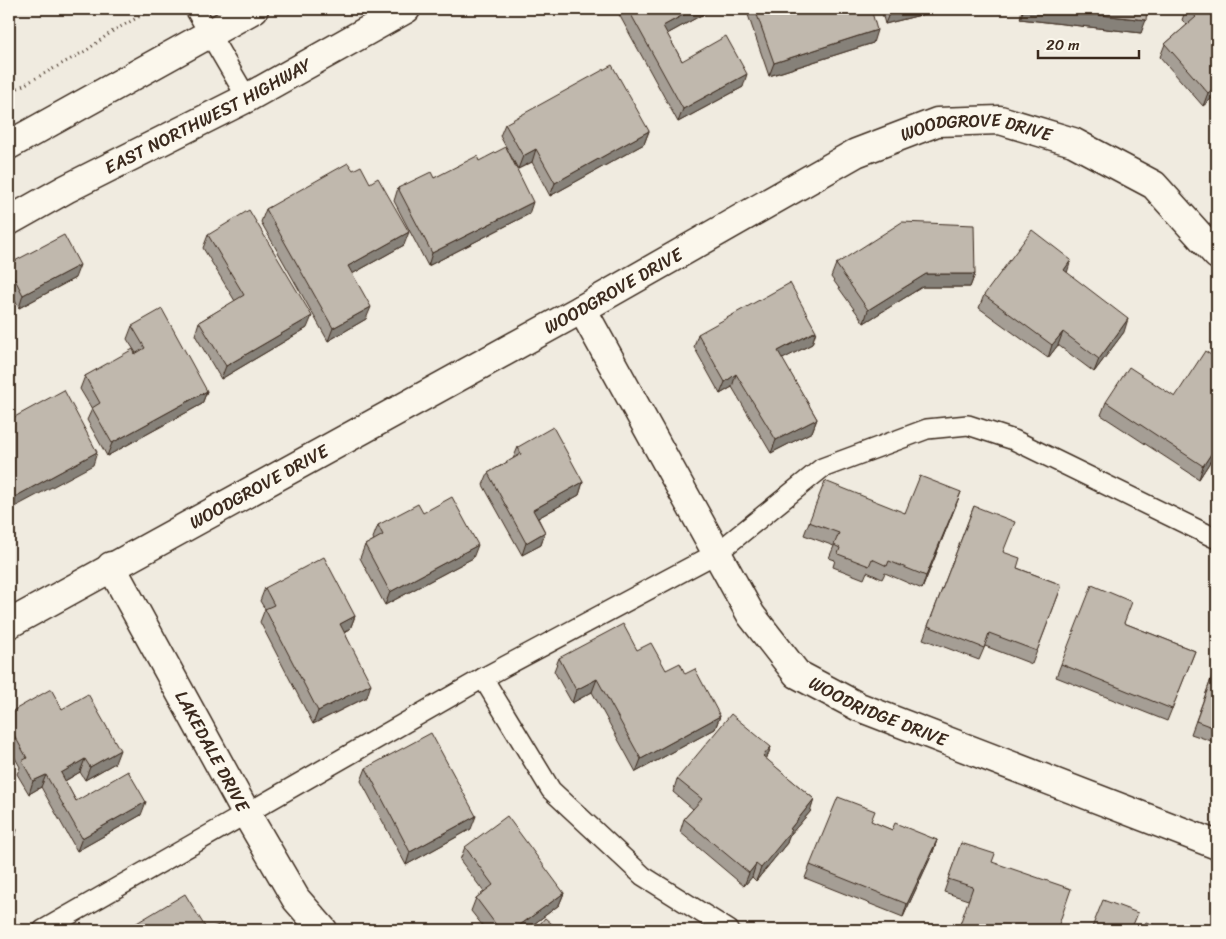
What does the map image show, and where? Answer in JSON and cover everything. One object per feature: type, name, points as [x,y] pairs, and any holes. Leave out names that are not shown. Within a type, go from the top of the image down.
[{"type":"street","points":[[9,145],[254,9]]},
{"type":"street","name":"EAST NORTHWEST HIGHWAY","points":[[9,221],[66,189],[247,98],[406,9]]},
{"type":"street","name":"WOODGROVE DRIVE","points":[[9,624],[111,566],[582,309],[856,153],[937,122],[1000,120],[1073,142],[1154,185],[1217,255]]},
{"type":"street","name":"WOODRIDGE DRIVE","points":[[582,309],[751,615],[797,674],[859,707],[1217,845]]},
{"type":"street","name":"LAKEDALE DRIVE","points":[[111,566],[246,813],[296,899],[323,930]]},
{"type":"lane","points":[[195,9],[247,98]]},
{"type":"lane","points":[[43,930],[483,678],[717,553],[822,468],[928,430],[968,425],[1014,440],[1217,539]]},
{"type":"lane","points":[[483,678],[551,790],[643,876],[729,930]]},
{"type":"path","points":[[9,93],[87,50],[113,31],[153,9]]},
{"type":"building","points":[[628,9],[694,9],[663,26],[682,61],[726,36],[747,74],[683,109]]},
{"type":"building","points":[[755,9],[871,9],[877,30],[774,63]]},
{"type":"building","points":[[1048,9],[1147,9],[1146,20]]},
{"type":"building","points":[[1188,9],[1217,9],[1217,85],[1208,93],[1165,44],[1196,17]]},
{"type":"building","points":[[612,65],[649,131],[555,183],[536,149],[523,156],[505,124]]},
{"type":"building","points":[[506,147],[533,202],[432,253],[398,188],[431,172],[434,178],[477,156],[479,161]]},
{"type":"building","points":[[348,163],[353,170],[361,166],[370,183],[378,178],[409,232],[348,266],[371,307],[333,328],[266,209]]},
{"type":"building","points":[[249,210],[312,316],[226,366],[199,322],[244,295],[208,235]]},
{"type":"building","points":[[902,222],[974,225],[975,274],[926,274],[868,310],[836,264]]},
{"type":"building","points":[[1032,230],[1071,260],[1064,270],[1128,319],[1099,359],[1063,332],[1052,345],[984,295]]},
{"type":"building","points":[[64,235],[80,265],[23,295],[9,268],[9,264]]},
{"type":"building","points":[[790,283],[816,331],[778,351],[817,419],[776,440],[736,374],[725,382],[698,334]]},
{"type":"building","points":[[162,309],[207,391],[112,443],[92,408],[100,403],[85,376],[133,349],[135,354],[145,348],[132,326]]},
{"type":"building","points":[[1205,351],[1217,359],[1217,445],[1203,466],[1106,402],[1129,367],[1175,397]]},
{"type":"building","points":[[64,390],[97,452],[9,500],[9,420]]},
{"type":"building","points":[[553,427],[583,482],[533,510],[545,532],[526,543],[488,473],[521,454],[518,447]]},
{"type":"building","points":[[920,476],[961,492],[926,576],[889,561],[887,566],[872,559],[869,566],[838,554],[840,548],[834,545],[839,533],[809,522],[825,481],[905,513]]},
{"type":"building","points":[[452,497],[478,545],[390,592],[365,545],[383,535],[378,525],[418,504],[423,513]]},
{"type":"building","points":[[974,506],[1015,522],[1003,552],[1020,558],[1017,568],[1062,585],[1037,651],[989,633],[984,648],[928,626]]},
{"type":"building","points":[[324,557],[355,616],[340,624],[371,684],[318,711],[265,609],[274,605],[265,588]]},
{"type":"building","points":[[1092,585],[1132,602],[1124,623],[1195,651],[1172,709],[1061,664]]},
{"type":"building","points":[[623,624],[637,650],[651,643],[666,670],[680,663],[685,674],[695,669],[720,716],[641,759],[597,679],[576,690],[559,658]]},
{"type":"building","points":[[1217,663],[1217,729],[1196,721]]},
{"type":"building","points":[[51,689],[62,709],[88,694],[120,750],[90,767],[85,759],[61,773],[76,801],[128,771],[146,802],[82,838],[46,775],[33,781],[22,761],[27,758],[9,726],[9,713]]},
{"type":"building","points":[[731,714],[771,747],[763,756],[814,799],[761,868],[756,864],[749,873],[684,819],[702,799],[677,779]]},
{"type":"building","points":[[431,733],[476,816],[410,852],[366,768]]},
{"type":"building","points":[[838,797],[875,811],[871,821],[892,830],[895,823],[937,840],[907,904],[810,865]]},
{"type":"building","points":[[9,814],[17,830],[9,834]]},
{"type":"building","points":[[507,816],[564,893],[513,930],[500,930],[476,898],[493,885],[465,847]]},
{"type":"building","points":[[961,843],[995,854],[992,862],[1071,889],[1057,930],[958,930],[973,887],[948,879]]},
{"type":"building","points":[[185,894],[207,930],[125,930]]},
{"type":"building","points":[[1103,900],[1138,913],[1133,925],[1142,929],[1146,922],[1167,930],[1091,930]]},
{"type":"building","points":[[545,918],[559,930],[535,930]]},
{"type":"building","points":[[221,924],[225,930],[207,930]]}]
